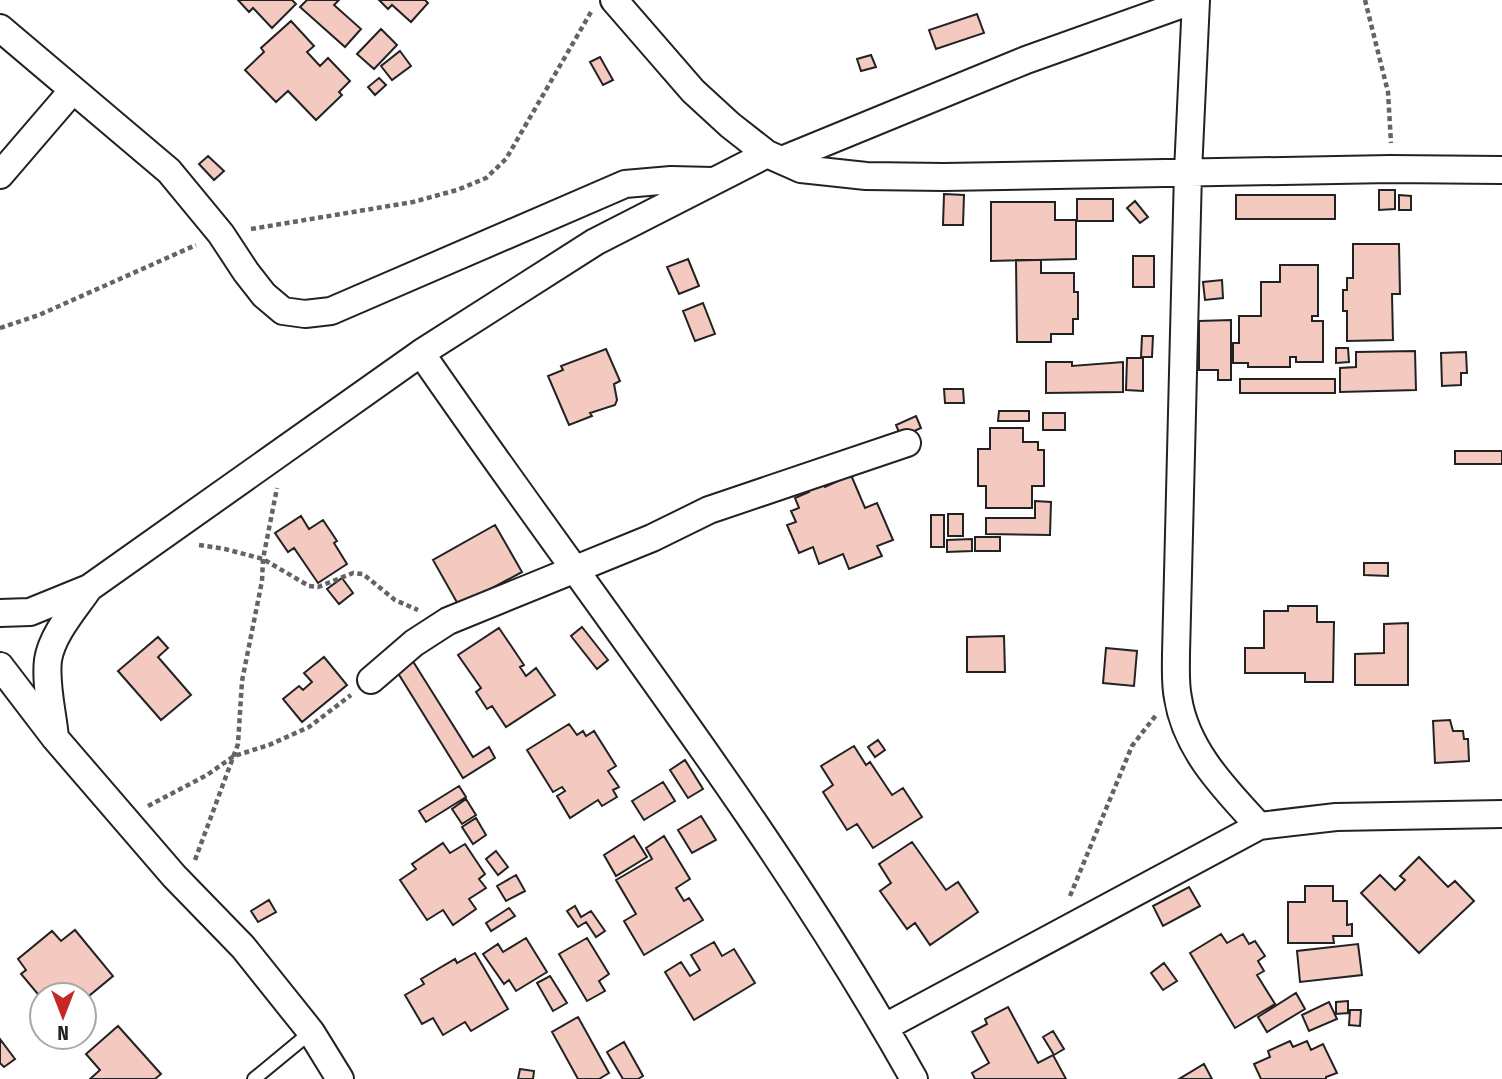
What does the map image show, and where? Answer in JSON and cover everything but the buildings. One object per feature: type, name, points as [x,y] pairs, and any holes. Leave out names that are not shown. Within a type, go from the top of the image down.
[{"type":"street","points":[[0,614],[30,612],[89,588],[421,354],[595,242],[714,181],[1026,60],[1195,0],[1188,172],[1177,696],[1182,717],[1195,747],[1219,782],[1259,826]]},
{"type":"street","points":[[603,5],[730,125],[775,157],[801,169],[866,176],[944,177],[1502,170]]},
{"type":"street","points":[[0,28],[169,171],[221,234],[264,295],[283,311],[304,314],[331,311],[625,184],[671,180],[714,181]]},
{"type":"street","points":[[0,175],[73,90]]},
{"type":"street","points":[[421,354],[730,787],[885,1027],[914,1079]]},
{"type":"street","points":[[371,680],[414,643],[448,621],[652,538],[709,510],[907,443]]},
{"type":"street","points":[[55,738],[48,660],[65,622],[89,588]]},
{"type":"street","points":[[0,666],[55,738],[125,820],[243,947],[311,1032],[340,1079]]},
{"type":"street","points":[[885,1027],[1259,826],[1336,817],[1502,814]]},
{"type":"lane","points":[[254,1079],[311,1032]]},
{"type":"path","points":[[1365,0],[1388,92],[1390,170]]},
{"type":"path","points":[[0,328],[39,315],[221,234],[413,202],[457,190],[486,178],[506,159],[603,5]]},
{"type":"path","points":[[185,887],[238,744],[242,681],[284,449]]},
{"type":"path","points":[[161,538],[225,549],[263,559],[309,586],[318,587],[353,573],[363,574],[395,600],[448,621]]},
{"type":"path","points":[[125,820],[207,775],[234,756],[269,745],[309,727],[371,680]]},
{"type":"path","points":[[1056,936],[1080,867],[1132,746],[1149,721],[1177,696]]}]
